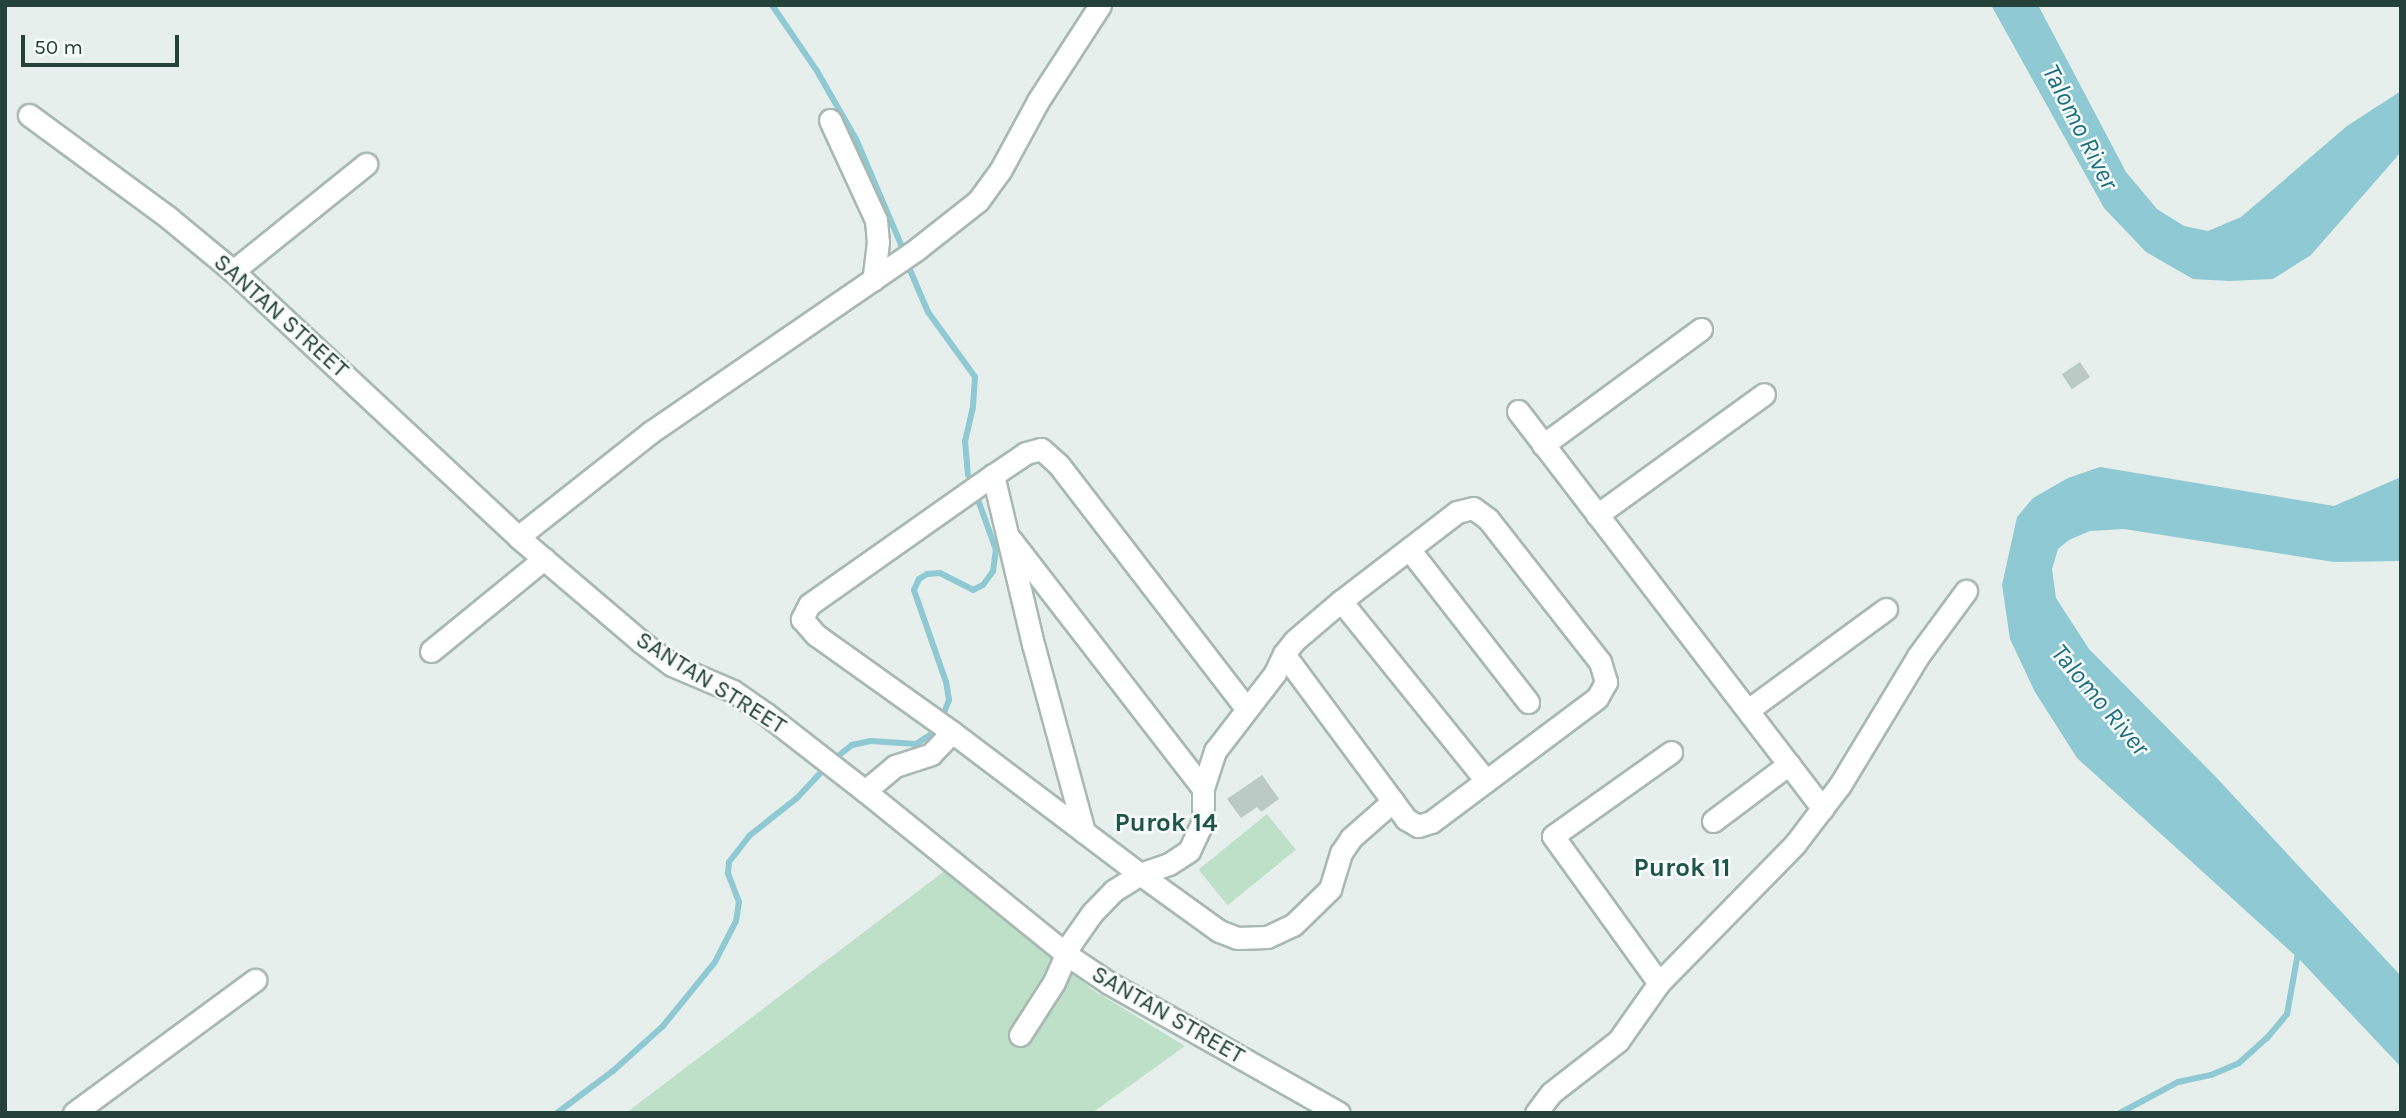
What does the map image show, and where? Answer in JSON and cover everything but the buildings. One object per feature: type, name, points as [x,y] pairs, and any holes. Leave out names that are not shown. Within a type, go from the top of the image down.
[{"type":"street","points":[[518,537],[651,432],[873,280],[949,226],[978,201],[1000,171],[1038,101],[1100,5]]},
{"type":"street","name":"SANTAN STREET","points":[[29,115],[158,209],[233,271],[518,537],[672,665],[733,691],[865,791],[1066,954],[1109,983],[1339,1113]]},
{"type":"street","points":[[830,120],[876,220],[878,242],[873,280]]},
{"type":"street","points":[[233,271],[366,164]]},
{"type":"street","points":[[1543,445],[1701,329]]},
{"type":"street","points":[[1597,515],[1763,394]]},
{"type":"street","points":[[1518,411],[1823,809]]},
{"type":"street","points":[[1246,708],[1047,452],[1036,449],[993,475],[809,605],[802,619],[816,635],[952,732],[1140,874],[1219,930],[1237,938],[1267,937],[1293,925],[1330,889],[1340,853],[1352,838],[1392,801]]},
{"type":"street","points":[[993,475],[1048,706],[1084,832]]},
{"type":"street","points":[[1020,1035],[1058,975],[1066,954],[1092,913],[1113,891],[1140,874],[1169,864],[1189,851],[1202,821],[1203,788],[1215,751],[1275,673],[1284,654],[1308,627],[1457,512],[1473,508],[1480,512],[1605,672],[1606,682],[1597,698],[1423,826],[1412,824],[1392,801],[1284,654]]},
{"type":"street","points":[[1006,532],[1203,788]]},
{"type":"street","points":[[1409,549],[1528,702]]},
{"type":"street","points":[[431,651],[544,559]]},
{"type":"street","points":[[1536,1113],[1551,1093],[1618,1041],[1659,983],[1765,877],[1823,809],[1863,750],[1918,656],[1966,591]]},
{"type":"street","points":[[1341,601],[1486,781]]},
{"type":"street","points":[[1748,710],[1886,609]]},
{"type":"street","points":[[865,791],[895,766],[931,754],[952,732]]},
{"type":"street","points":[[1659,983],[1553,836],[1671,752]]},
{"type":"street","points":[[1713,821],[1789,764]]},
{"type":"street","points":[[74,1113],[255,980]]},
{"type":"green space","points":[[1267,814],[1296,850],[1228,905],[1199,869]]},
{"type":"green space","points":[[947,869],[1093,990],[1185,1046],[1092,1113],[626,1113]]},
{"type":"water","name":"Talomo River","points":[[1991,5],[2038,5],[2126,172],[2157,209],[2184,226],[2208,231],[2241,217],[2347,126],[2401,91],[2401,152],[2311,255],[2273,279],[2193,279],[2146,252],[2104,208]]},
{"type":"water","name":"Talomo River","points":[[2100,467],[2334,506],[2401,477],[2399,561],[2334,562],[2124,529],[2090,531],[2069,540],[2058,549],[2052,569],[2056,598],[2089,649],[2214,775],[2401,976],[2401,1067],[2299,959],[2077,758],[2035,692],[2010,639],[2002,585],[2017,517],[2033,498],[2068,478]]},
{"type":"waterway","points":[[772,5],[817,71],[856,139],[902,247]]},
{"type":"waterway","points":[[910,270],[928,312],[975,377],[973,407],[965,441],[968,475]]},
{"type":"waterway","points":[[943,715],[949,700],[946,682],[914,590],[919,579],[927,574],[940,573],[973,590],[983,585],[993,571],[996,550],[977,497]]},
{"type":"waterway","points":[[838,756],[852,745],[871,741],[916,744],[930,735]]},
{"type":"waterway","points":[[557,1113],[613,1071],[663,1026],[715,962],[736,921],[739,902],[728,873],[729,862],[749,836],[797,798],[819,774]]},
{"type":"waterway","points":[[2120,1113],[2178,1082],[2211,1075],[2239,1063],[2267,1038],[2287,1014],[2298,953]]},
{"type":"district","name":"Purok 14","points":[[1166,823]]},
{"type":"district","name":"Purok 11","points":[[1682,868]]}]
